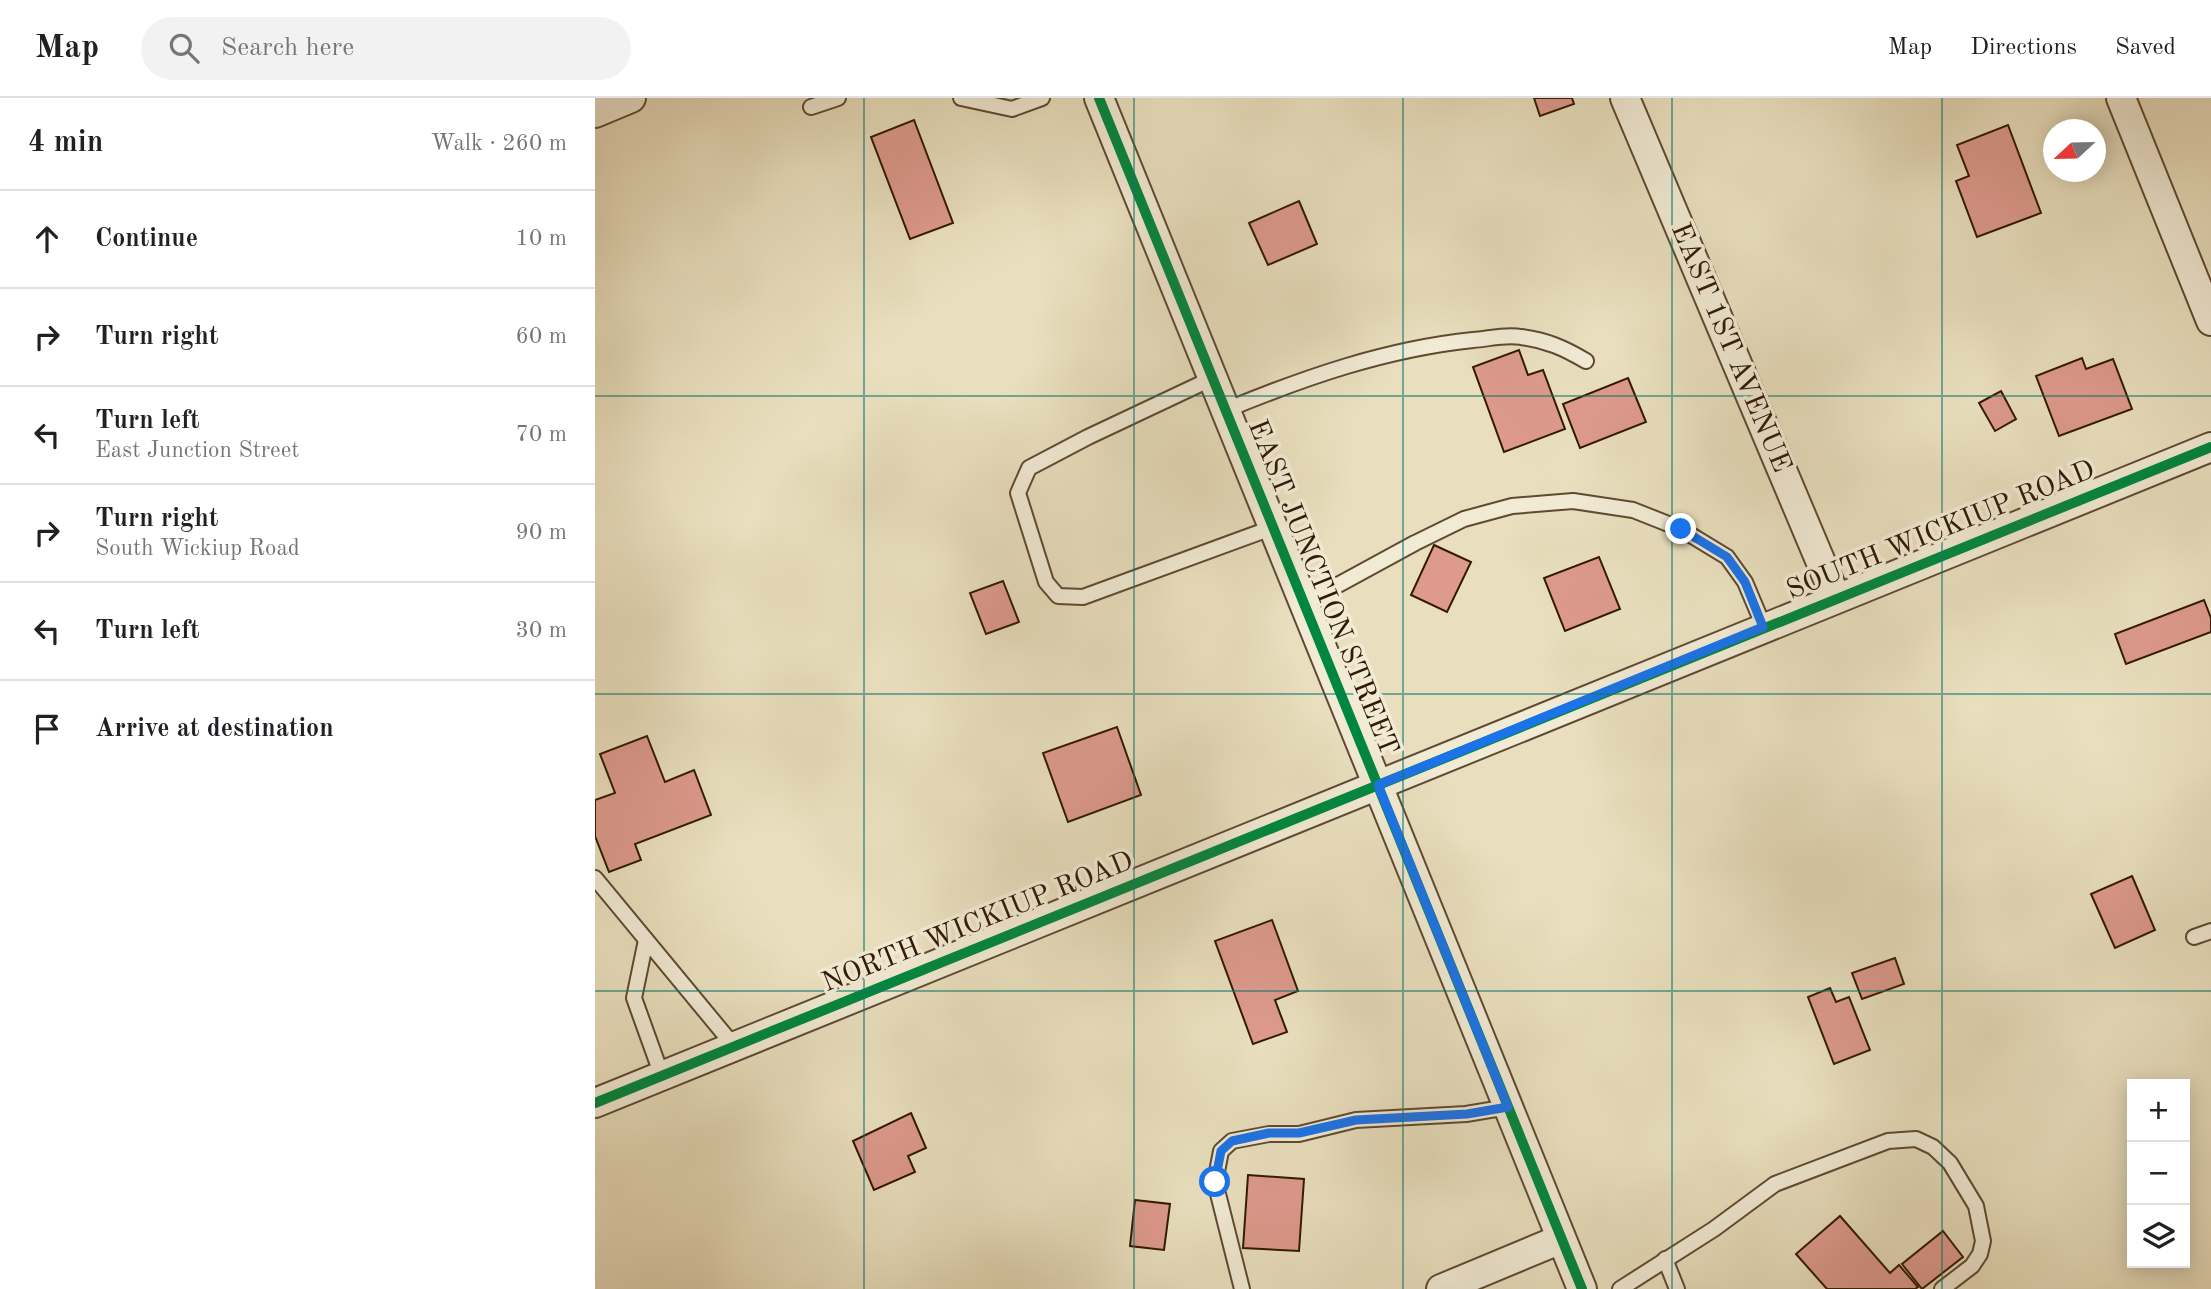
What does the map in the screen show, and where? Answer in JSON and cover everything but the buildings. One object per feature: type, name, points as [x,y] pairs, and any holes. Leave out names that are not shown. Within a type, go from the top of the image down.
[{"type":"street","points":[[595,113],[631,98]]},
{"type":"street","name":"EAST JUNCTION STREET","points":[[1099,98],[1582,1289]]},
{"type":"street","name":"EAST 1ST AVENUE","points":[[1625,98],[1836,598]]},
{"type":"street","points":[[2121,98],[2211,321]]},
{"type":"street","name":"SOUTH WICKIUP ROAD","points":[[1378,785],[2211,447]]},
{"type":"street","name":"NORTH WICKIUP ROAD","points":[[595,1103],[1378,785]]},
{"type":"street","points":[[1441,1289],[1561,1239]]},
{"type":"lane","points":[[811,107],[838,98]]},
{"type":"lane","points":[[961,98],[1012,109],[1042,98]]},
{"type":"lane","points":[[1226,410],[1293,382],[1369,358],[1439,344],[1519,336],[1559,345],[1585,361]]},
{"type":"lane","points":[[1213,378],[1030,467],[1018,493],[1046,582],[1058,596],[1083,597],[1274,527]]},
{"type":"lane","points":[[1303,600],[1336,586],[1464,519],[1512,506],[1573,501],[1633,510],[1681,529],[1727,557],[1745,582],[1763,627]]},
{"type":"lane","points":[[595,878],[734,1046]]},
{"type":"lane","points":[[2194,937],[2211,931]]},
{"type":"lane","points":[[646,940],[634,998],[662,1076]]},
{"type":"lane","points":[[1242,1289],[1215,1182],[1221,1151],[1232,1141],[1269,1133],[1299,1133],[1356,1120],[1467,1114],[1508,1107]]},
{"type":"lane","points":[[1620,1289],[1714,1229],[1775,1184],[1888,1141],[1916,1139],[1933,1147],[1950,1163],[1976,1206],[1983,1241],[1980,1254],[1972,1266],[1942,1289]]},
{"type":"lane","points":[[1665,1259],[1677,1289]]},
{"type":"cycle path","points":[[1099,98],[1582,1289]]},
{"type":"cycle path","points":[[595,1103],[2211,447]]},
{"type":"route","points":[[1215,1182],[1221,1151],[1232,1141],[1269,1133],[1299,1133],[1356,1120],[1467,1114],[1508,1107],[1378,785],[1763,627],[1745,582],[1727,557],[1681,529]]}]
